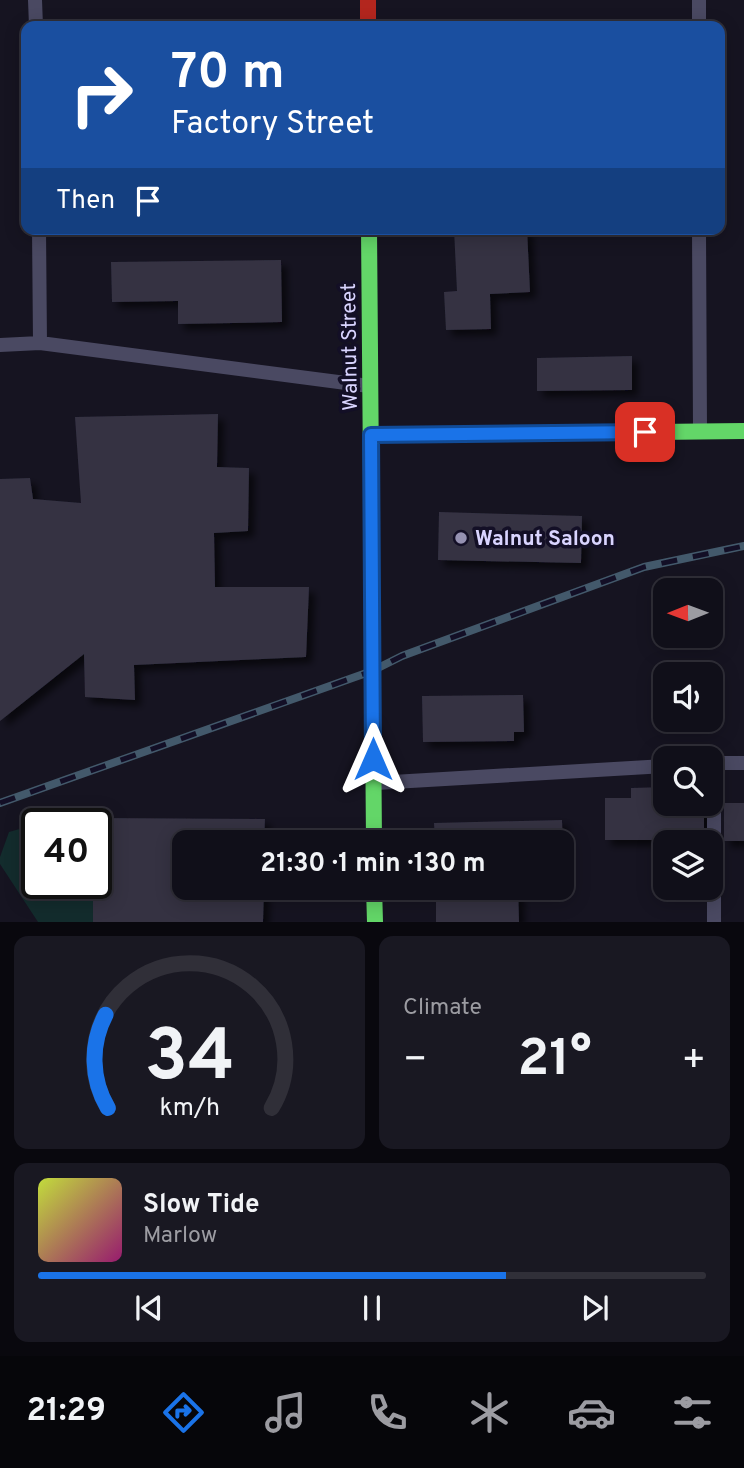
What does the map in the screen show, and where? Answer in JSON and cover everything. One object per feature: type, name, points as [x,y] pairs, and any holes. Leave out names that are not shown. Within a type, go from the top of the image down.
[{"type":"street","points":[[368,0],[368,21]]},
{"type":"street","name":"Walnut Street","points":[[369,235],[373,830]]},
{"type":"street","points":[[371,435],[744,431]]},
{"type":"street","points":[[374,900],[375,922]]},
{"type":"lane","points":[[35,0],[36,21]]},
{"type":"lane","points":[[699,0],[699,21]]},
{"type":"lane","points":[[39,235],[40,343]]},
{"type":"lane","points":[[699,235],[700,431]]},
{"type":"lane","points":[[0,345],[40,343],[371,386]]},
{"type":"lane","points":[[723,763],[744,763]]},
{"type":"lane","points":[[373,783],[653,766]]},
{"type":"lane","points":[[713,816],[714,922]]},
{"type":"green space","points":[[21,829],[21,896],[0,864],[9,832]]},
{"type":"green space","points":[[23,899],[93,899],[93,922],[38,922]]},
{"type":"building","points":[[454,235],[527,235],[530,292],[490,294],[491,329],[446,330],[444,292],[457,291]]},
{"type":"building","points":[[281,260],[282,322],[178,324],[178,301],[112,302],[111,262]]},
{"type":"building","points":[[632,356],[632,390],[537,391],[537,358]]},
{"type":"building","points":[[218,414],[217,467],[249,468],[248,531],[214,533],[215,587],[309,587],[306,657],[134,665],[135,700],[85,697],[84,654],[0,721],[0,479],[30,478],[33,499],[81,503],[75,417]]},
{"type":"building","points":[[439,512],[582,516],[581,563],[438,560]]},
{"type":"building","points":[[523,695],[524,732],[514,732],[514,741],[423,742],[422,696]]},
{"type":"building","points":[[653,787],[653,816],[704,816],[704,830],[653,830],[653,840],[605,840],[605,798],[631,798],[631,788]]},
{"type":"building","points":[[724,803],[744,803],[744,841],[724,841]]},
{"type":"building","points":[[112,818],[265,819],[265,830],[172,830],[172,900],[264,900],[263,922],[93,922],[93,899],[112,899]]},
{"type":"building","points":[[562,820],[562,830],[434,830],[434,823]]},
{"type":"building","points":[[436,900],[518,900],[519,922],[436,922]]},
{"type":"railway","points":[[0,803],[372,671],[402,656],[644,567],[744,546]]},
{"type":"traffic: fast","points":[[369,235],[374,830]]},
{"type":"traffic: fast","points":[[655,432],[744,431]]},
{"type":"traffic: fast","points":[[374,900],[375,922]]},
{"type":"traffic: jam","points":[[368,0],[368,21]]},
{"type":"traffic: jam","points":[[371,435],[655,432]]},
{"type":"place","name":"Walnut Saloon","points":[[461,538]]},
{"type":"route","points":[[373,759],[371,435],[645,432]]}]
